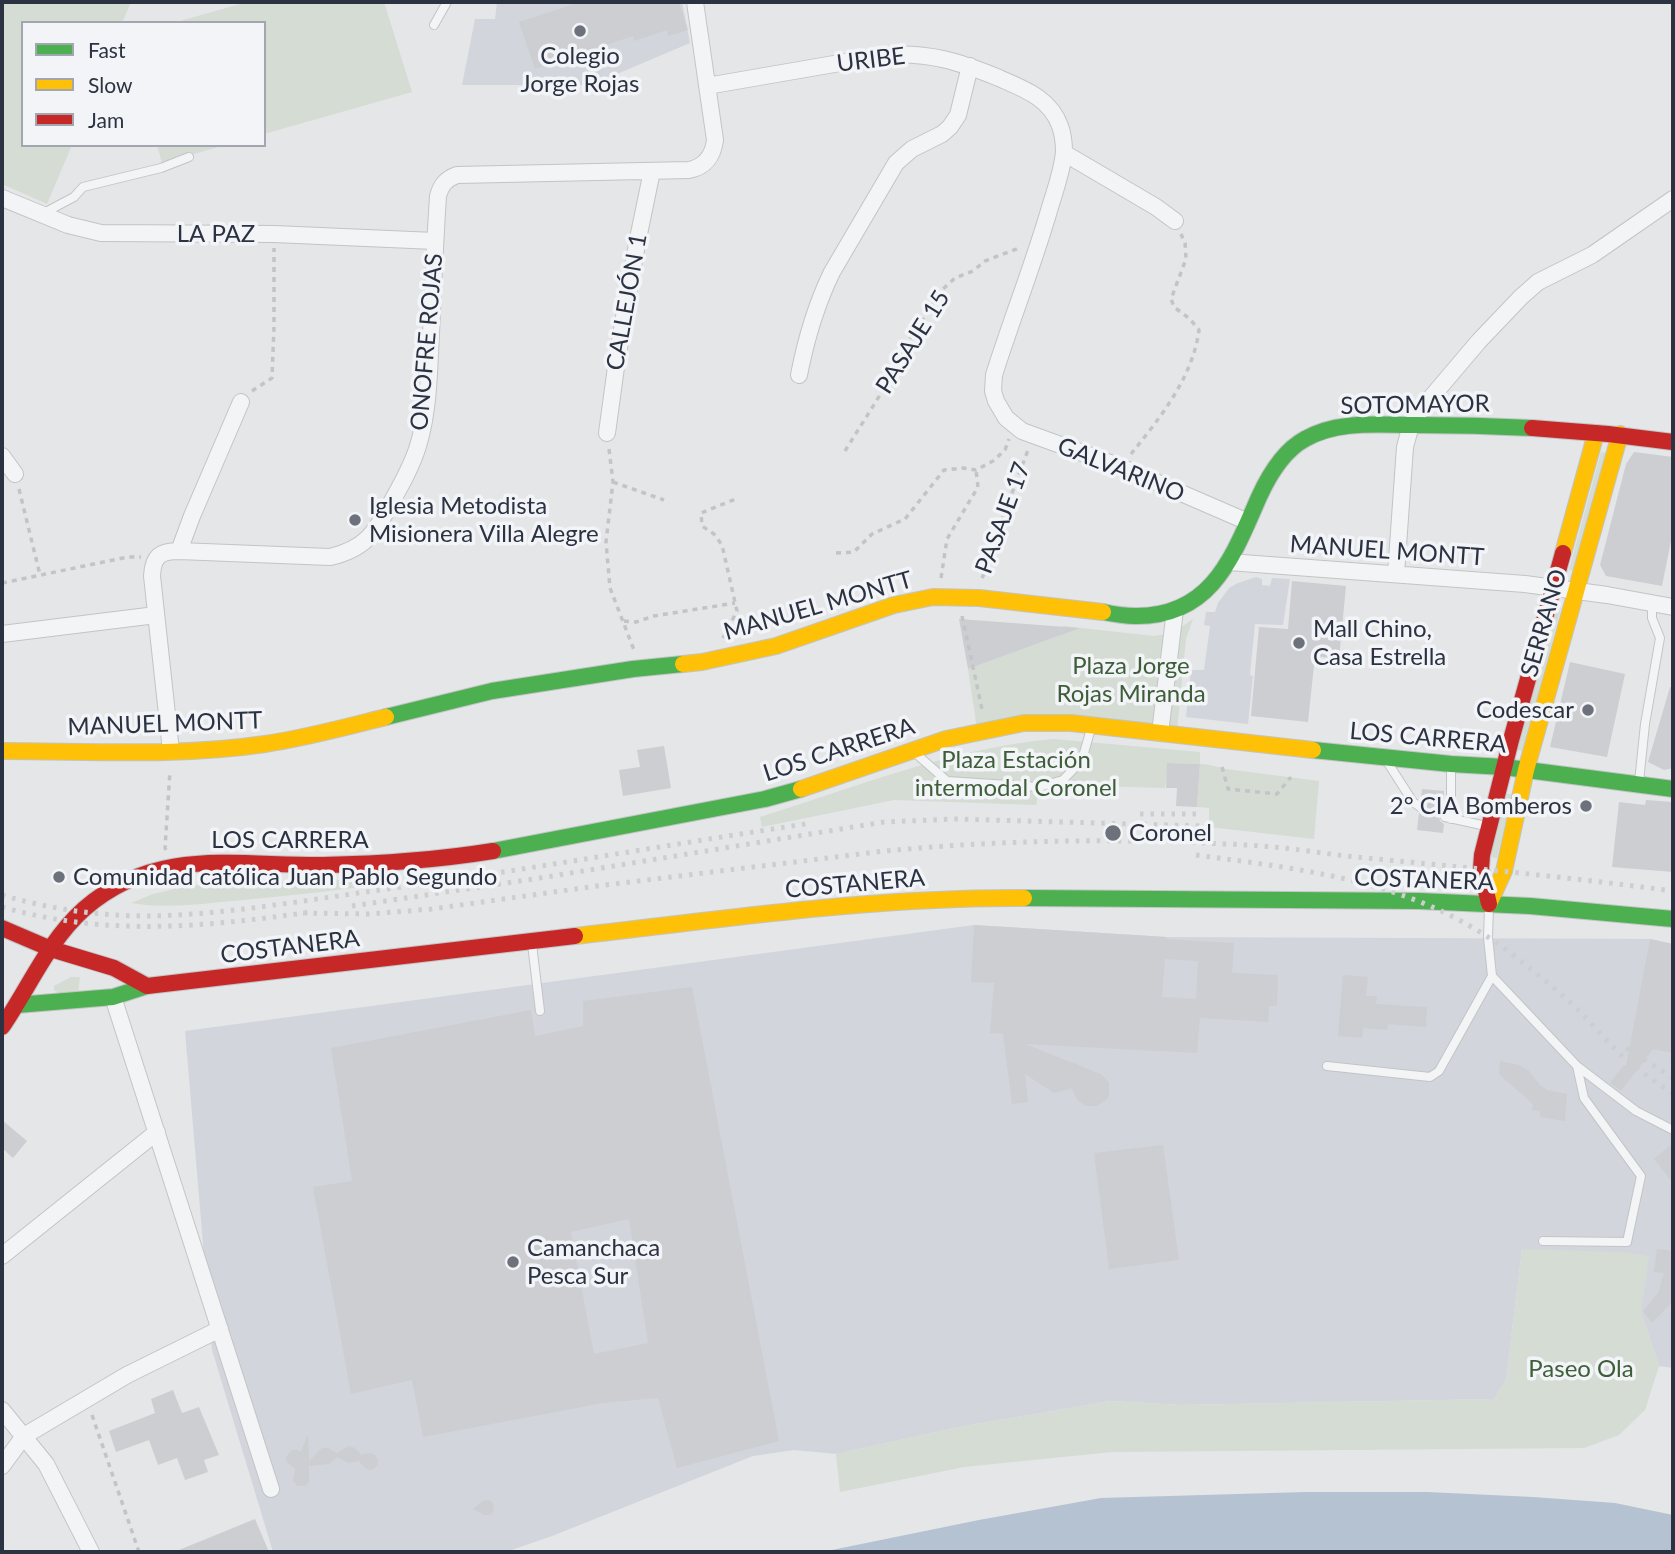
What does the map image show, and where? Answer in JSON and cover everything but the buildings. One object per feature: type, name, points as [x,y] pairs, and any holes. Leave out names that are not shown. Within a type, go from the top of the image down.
[{"type":"main road","name":"SOTOMAYOR","points":[[1230,562],[1261,493],[1283,457],[1301,441],[1331,428],[1411,425],[1537,428],[1620,434],[1673,442]]},
{"type":"main road","name":"SERRANO","points":[[1489,904],[1481,869],[1482,855],[1596,433]]},
{"type":"main road","name":"SERRANO","points":[[1489,904],[1504,870],[1526,770],[1620,434]]},
{"type":"main road","name":"MANUEL MONTT","points":[[2,751],[171,751],[266,744],[335,730],[492,691],[633,669],[679,665],[776,646],[908,601],[933,597],[959,596],[1135,616],[1161,614],[1188,605],[1209,590],[1230,562]]},
{"type":"main road","name":"LOS CARRERA","points":[[2,1027],[72,921],[98,896],[125,881],[155,870],[207,862],[335,865],[456,857],[765,799],[824,782],[946,739],[1024,723],[1092,725],[1526,770],[1673,789]]},
{"type":"main road","name":"COSTANERA","points":[[17,1005],[113,997],[147,986],[812,909],[909,901],[1135,898],[1419,901],[1586,910],[1673,919]]},
{"type":"main road","points":[[2,929],[51,949],[114,968],[147,986]]},
{"type":"street","points":[[652,171],[696,169],[711,155],[715,140],[695,2]]},
{"type":"street","name":"URIBE","points":[[707,86],[886,55],[930,55],[970,66],[1022,88],[1049,106],[1062,133],[1064,153],[1041,240],[994,375],[993,391],[1000,410]]},
{"type":"street","points":[[799,375],[811,325],[832,272],[896,163],[912,149],[942,134],[954,121],[958,115],[970,66]]},
{"type":"street","points":[[1064,153],[1175,221]]},
{"type":"street","name":"ONOFRE ROJAS","points":[[157,558],[165,552],[180,551],[330,557],[353,550],[374,532],[409,470],[424,422],[438,196],[444,182],[457,175],[652,171]]},
{"type":"street","name":"CALLEJÓN 1","points":[[607,433],[626,298],[652,171]]},
{"type":"street","name":"LA PAZ","points":[[2,198],[78,228],[113,234],[274,234],[435,241]]},
{"type":"street","points":[[1396,574],[1405,447],[1411,425],[1423,407],[1479,341],[1538,282],[1592,255],[1673,199]]},
{"type":"street","points":[[180,551],[192,516],[241,402]]},
{"type":"street","name":"GALVARINO","points":[[1000,410],[1014,425],[1032,435],[1121,467],[1248,522]]},
{"type":"street","points":[[2,456],[15,474]]},
{"type":"street","points":[[157,558],[152,576],[171,751]]},
{"type":"street","name":"MANUEL MONTT","points":[[1230,562],[1552,588],[1673,607]]},
{"type":"street","points":[[1160,733],[1175,610]]},
{"type":"street","points":[[2,634],[156,615]]},
{"type":"street","points":[[113,997],[271,1489]]},
{"type":"street","points":[[2,1256],[156,1132]]},
{"type":"street","points":[[2,1466],[24,1436],[127,1375],[220,1329]]},
{"type":"street","points":[[2,1410],[46,1464],[91,1552]]},
{"type":"lane","points":[[434,24],[447,2]]},
{"type":"lane","points":[[42,214],[74,197],[83,187],[161,168],[189,157]]},
{"type":"lane","points":[[1639,785],[1645,724],[1660,638],[1652,618],[1652,603]]},
{"type":"lane","points":[[912,750],[947,781],[1039,787],[1063,780],[1083,760],[1092,725]]},
{"type":"lane","points":[[1385,757],[1413,802],[1420,807]]},
{"type":"lane","points":[[1451,764],[1448,818],[1490,827]]},
{"type":"lane","name":"SERRANO","points":[[1489,904],[1492,976]]},
{"type":"lane","points":[[531,942],[540,1011]]},
{"type":"lane","points":[[1327,1066],[1430,1077],[1439,1071],[1492,976],[1577,1066],[1636,1111],[1673,1130]]},
{"type":"lane","points":[[1544,1241],[1627,1242],[1641,1176],[1584,1098],[1577,1066]]},
{"type":"path","points":[[1121,467],[1159,419],[1182,380],[1196,348],[1199,330],[1174,307],[1171,299],[1186,259],[1185,243],[1175,221]]},
{"type":"path","points":[[241,402],[251,391],[272,378],[274,234]]},
{"type":"path","name":"PASAJE 15","points":[[845,451],[890,379],[907,342],[943,289],[955,278],[973,271],[985,261],[1041,240]]},
{"type":"path","points":[[836,553],[854,552],[872,534],[905,519],[944,470],[976,470],[993,461],[1005,450],[1014,425]]},
{"type":"path","points":[[607,433],[613,482],[606,542],[610,588],[634,650],[644,652]]},
{"type":"path","name":"PASAJE 17","points":[[982,578],[989,566],[999,528],[1029,446]]},
{"type":"path","points":[[940,589],[947,539],[978,487],[976,470]]},
{"type":"path","points":[[15,474],[40,575]]},
{"type":"path","points":[[613,482],[664,500]]},
{"type":"path","points":[[737,611],[722,545],[714,534],[702,526],[701,513],[738,498]]},
{"type":"path","points":[[2,583],[128,557],[157,558]]},
{"type":"path","points":[[959,596],[986,730]]},
{"type":"path","points":[[623,621],[636,622],[654,616],[735,603]]},
{"type":"path","points":[[1222,767],[1228,789],[1277,794],[1292,777]]},
{"type":"path","points":[[165,848],[170,772]]},
{"type":"path","points":[[87,1398],[139,1552]]},
{"type":"shaded area","name":"Colegio Jorge Rojas","points":[[497,2],[682,2],[690,43],[591,85],[462,85],[475,19],[495,19]]},
{"type":"shaded area","points":[[1256,577],[1262,579],[1262,585],[1270,586],[1272,578],[1290,579],[1283,625],[1255,624],[1248,724],[1186,717],[1191,670],[1204,670],[1210,626],[1204,625],[1206,612],[1215,612],[1229,588]]},
{"type":"shaded area","points":[[974,925],[1166,937],[1650,939],[1673,944],[1673,1368],[1659,1366],[1641,1312],[1522,1249],[1506,1380],[1494,1399],[1180,1405],[1111,1401],[964,1426],[836,1454],[794,1450],[753,1456],[506,1552],[273,1552],[212,1350],[185,1031]]},
{"type":"green space","points":[[2,2],[131,2],[123,21],[21,21],[21,147],[71,147],[47,204],[2,184]]},
{"type":"green space","points":[[247,2],[384,2],[412,92],[266,133],[266,21],[180,21]]},
{"type":"green space","points":[[158,147],[218,147],[162,163]]},
{"type":"green space","points":[[1601,452],[1608,453],[1576,571],[1569,570]]},
{"type":"green space","points":[[1555,607],[1561,608],[1523,751],[1516,750]]},
{"type":"green space","name":"Plaza Jorge Rojas Miranda","points":[[1193,619],[1186,639],[1177,731],[977,729],[968,669],[1058,636],[1063,626],[1154,636],[1173,633]]},
{"type":"green space","name":"Plaza Estación intermodal Coronel","points":[[1053,739],[1200,752],[1200,764],[1168,763],[1165,788],[1094,786],[1092,796],[1038,795],[1036,805],[894,800],[762,827],[760,817],[905,770],[978,751]]},
{"type":"green space","points":[[1200,764],[1319,781],[1314,839],[1209,827],[1209,808],[1197,807]]},
{"type":"green space","points":[[1507,794],[1512,794],[1497,858],[1490,857]]},
{"type":"green space","points":[[395,877],[395,882],[195,905],[131,903],[153,894],[216,883]]},
{"type":"green space","points":[[71,977],[80,977],[78,993],[60,994],[54,990],[54,986]]},
{"type":"green space","name":"Paseo Ola","points":[[1522,1249],[1623,1252],[1649,1256],[1641,1312],[1659,1366],[1645,1410],[1619,1435],[1584,1448],[1112,1452],[964,1467],[840,1492],[836,1454],[964,1426],[1111,1401],[1180,1405],[1494,1399],[1506,1380]]},
{"type":"water","points":[[1306,1492],[1427,1492],[1615,1503],[1673,1515],[1673,1552],[822,1552],[1101,1498]]},
{"type":"railway","points":[[1140,814],[1199,814]]},
{"type":"railway","points":[[352,906],[884,822],[955,819],[1205,826]]},
{"type":"railway","points":[[2,895],[56,908],[111,915],[204,913],[428,883],[812,823]]},
{"type":"railway","points":[[303,913],[369,914],[432,909],[885,851],[1073,841],[1214,843],[1273,847],[1673,891]]},
{"type":"railway","points":[[1196,855],[1324,874],[1404,896],[1443,912],[1480,932],[1517,958],[1574,1006],[1622,1056],[1673,1094]]},
{"type":"railway","points":[[2,907],[80,923],[118,926],[194,925],[311,912]]},
{"type":"railway","points":[[1626,1048],[1673,1078]]},
{"type":"traffic: fast","points":[[1103,612],[1131,616],[1161,614],[1183,606],[1201,594],[1229,561],[1272,472],[1297,444],[1318,433],[1345,426],[1373,424],[1532,428]]},
{"type":"traffic: fast","points":[[386,717],[492,691],[683,664]]},
{"type":"traffic: fast","points":[[1313,750],[1504,767],[1673,789]]},
{"type":"traffic: fast","points":[[493,851],[765,799],[801,789]]},
{"type":"traffic: fast","points":[[1024,898],[1419,901],[1530,906],[1673,919]]},
{"type":"traffic: fast","points":[[17,1005],[113,997],[147,986]]},
{"type":"traffic: slow","points":[[1563,553],[1596,433]]},
{"type":"traffic: slow","points":[[1489,904],[1504,871],[1526,770],[1620,434]]},
{"type":"traffic: slow","points":[[683,664],[776,646],[894,605],[933,597],[979,598],[1103,612]]},
{"type":"traffic: slow","points":[[2,751],[199,751],[296,739],[386,717]]},
{"type":"traffic: slow","points":[[801,789],[946,739],[1024,723],[1071,723],[1313,750]]},
{"type":"traffic: slow","points":[[575,936],[855,905],[1024,898]]},
{"type":"traffic: jam","points":[[1532,428],[1673,442]]},
{"type":"traffic: jam","points":[[1489,904],[1481,869],[1482,855],[1563,553]]},
{"type":"traffic: jam","points":[[2,1027],[49,950],[71,922],[111,889],[140,876],[198,864],[366,864],[493,851]]},
{"type":"traffic: jam","points":[[2,928],[51,949],[114,968],[147,986],[575,936]]},
{"type":"place","name":"Colegio Jorge Rojas","points":[[580,31]]},
{"type":"place","name":"Iglesia Metodista Misionera Villa Alegre","points":[[355,520]]},
{"type":"place","name":"Mall Chino, Casa Estrella","points":[[1299,643]]},
{"type":"place","name":"Codescar","points":[[1588,710]]},
{"type":"place","name":"2° CIA Bomberos","points":[[1586,806]]},
{"type":"place","name":"Coronel","points":[[1113,833]]},
{"type":"place","name":"Comunidad católica Juan Pablo Segundo","points":[[59,877]]},
{"type":"place","name":"Camanchaca Pesca Sur","points":[[513,1262]]}]
